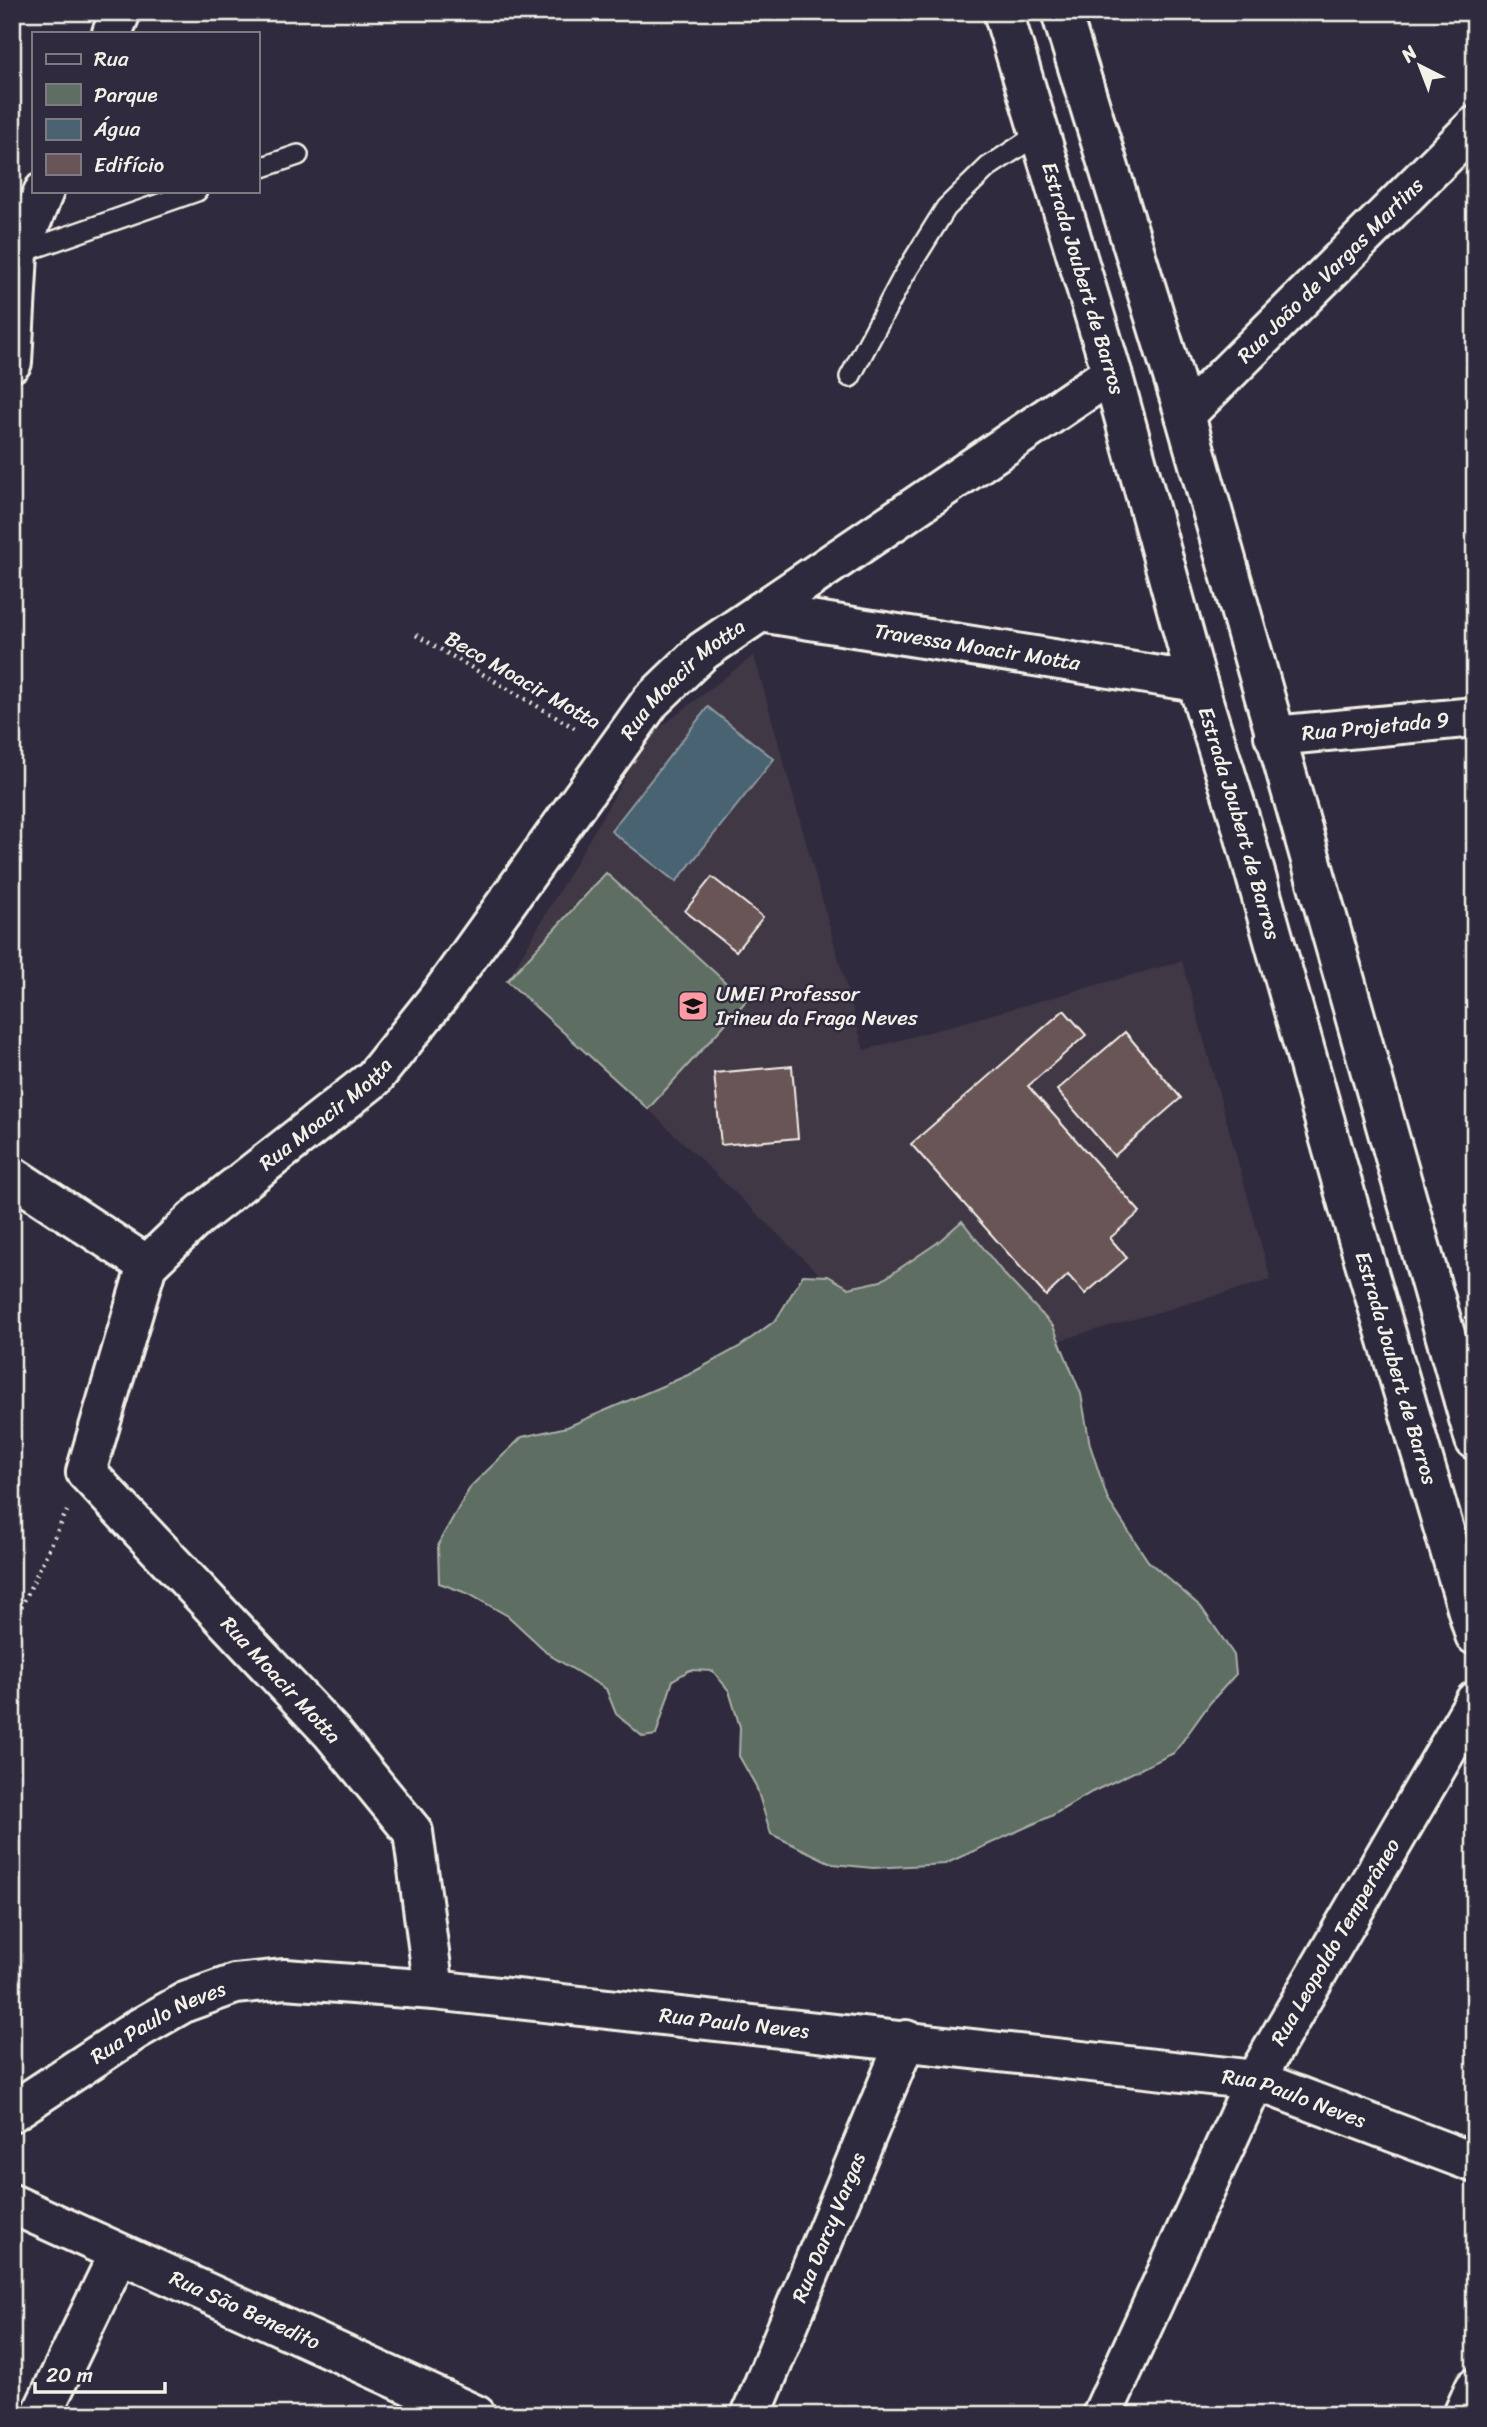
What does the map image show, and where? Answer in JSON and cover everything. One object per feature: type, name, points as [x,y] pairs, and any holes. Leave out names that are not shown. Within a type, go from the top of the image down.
[{"type":"street","points":[[112,32],[121,12]]},
{"type":"street","name":"Estrada Joubert de Barros","points":[[1003,12],[1112,373],[1196,682],[1241,823],[1352,1218],[1475,1635]]},
{"type":"street","points":[[1061,12],[1185,415],[1475,1440]]},
{"type":"street","name":"Rua João de Vargas Martins","points":[[1185,415],[1475,126]]},
{"type":"street","points":[[12,362],[15,254],[44,192]]},
{"type":"street","name":"Rua Moacir Motta","points":[[146,1265],[196,1218],[374,1078],[441,994],[651,701],[703,651],[1112,373]]},
{"type":"street","name":"Travessa Moacir Motta","points":[[760,612],[1196,682]]},
{"type":"street","name":"Rua Projetada 9","points":[[1274,736],[1475,717]]},
{"type":"street","points":[[12,1176],[146,1265],[86,1472]]},
{"type":"street","name":"Rua Moacir Motta","points":[[86,1472],[332,1734],[413,1832],[434,1990]]},
{"type":"street","name":"Rua Leopoldo Temperâneo","points":[[1102,2415],[1255,2080],[1475,1701]]},
{"type":"street","name":"Rua Paulo Neves","points":[[12,2112],[136,2030],[185,2002],[235,1984],[285,1979],[434,1990],[1255,2080],[1475,2163]]},
{"type":"street","name":"Rua Darcy Vargas","points":[[751,2415],[906,2040]]},
{"type":"street","name":"Rua São Benedito","points":[[12,2204],[423,2403],[476,2415]]},
{"type":"street","points":[[41,2415],[118,2255]]},
{"type":"street","points":[[1463,2415],[1475,2388]]},
{"type":"lane","points":[[850,377],[903,277],[946,208],[988,167],[1040,133]]},
{"type":"lane","points":[[259,168],[298,155]]},
{"type":"lane","points":[[15,254],[194,192]]},
{"type":"path","points":[[1459,12],[1475,23]]},
{"type":"path","name":"Beco Moacir Motta","points":[[416,635],[615,752]]},
{"type":"path","points":[[12,1626],[86,1472]]},
{"type":"shaded area","name":"UMEI Professor Irineu da Fraga Neves","points":[[754,655],[864,1050],[1182,961],[1271,1280],[927,1378],[648,1109],[507,981],[649,736]]},
{"type":"green space","points":[[606,873],[746,1001],[648,1109],[507,981]]},
{"type":"green space","points":[[962,1221],[1004,1274],[1053,1326],[1081,1394],[1090,1445],[1108,1500],[1148,1561],[1201,1607],[1234,1655],[1236,1674],[1210,1703],[1174,1753],[1092,1792],[1051,1816],[945,1864],[873,1868],[833,1864],[771,1834],[756,1786],[739,1756],[740,1727],[729,1691],[713,1671],[690,1670],[673,1680],[656,1735],[643,1737],[616,1714],[606,1689],[551,1656],[508,1616],[469,1594],[439,1583],[438,1545],[471,1486],[522,1437],[567,1427],[688,1375],[739,1347],[776,1320],[803,1275],[828,1276],[849,1288],[881,1281],[937,1243]]},
{"type":"water","points":[[708,707],[774,759],[676,882],[611,831]]},
{"type":"building","points":[[712,877],[763,917],[736,951],[685,911]]},
{"type":"building","points":[[1064,1010],[1086,1035],[1028,1086],[1140,1212],[1110,1238],[1127,1258],[1085,1294],[1068,1275],[1046,1296],[911,1144]]},
{"type":"building","points":[[1125,1032],[1181,1098],[1114,1156],[1057,1090]]},
{"type":"building","points":[[792,1066],[798,1138],[721,1145],[714,1073]]},
{"type":"place","name":"UMEI Professor Irineu da Fraga Neves","points":[[693,1006]]}]
